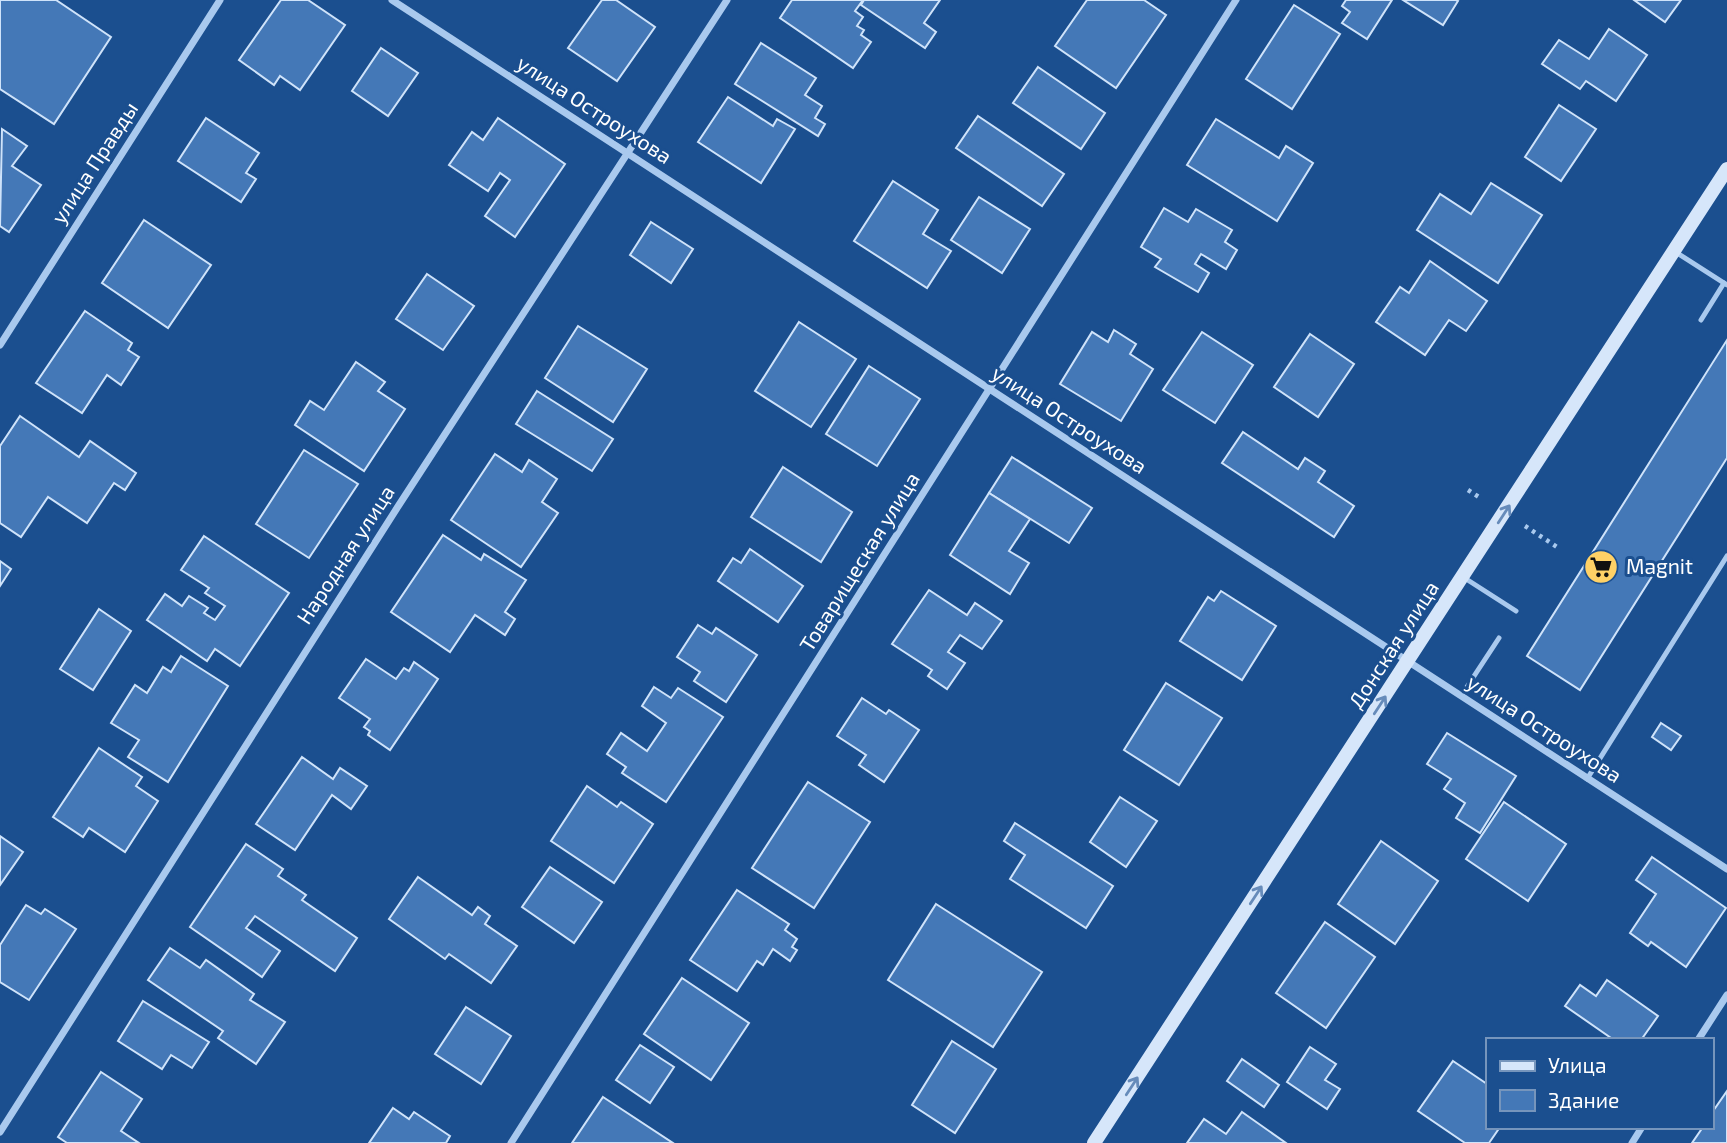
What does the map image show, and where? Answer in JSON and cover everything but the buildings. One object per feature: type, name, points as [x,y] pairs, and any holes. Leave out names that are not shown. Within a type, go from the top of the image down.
[{"type":"street","name":"улица Правды","points":[[0,345],[220,0]]},
{"type":"street","name":"улица Остроухова","points":[[392,0],[1727,869]]},
{"type":"street","name":"Народная улица","points":[[0,1132],[397,508],[727,0]]},
{"type":"street","name":"Товарищеская улица","points":[[511,1143],[1236,0]]},
{"type":"street","name":"Донская улица","points":[[1094,1143],[1727,169]]},
{"type":"street","points":[[1699,1038],[1727,995]]},
{"type":"lane","points":[[1674,251],[1726,284],[1701,320]]},
{"type":"lane","points":[[1587,779],[1727,556]]},
{"type":"lane","points":[[1463,577],[1516,611]]},
{"type":"lane","points":[[1461,696],[1499,638]]},
{"type":"place","name":"Magnit","points":[[1601,567]]}]
